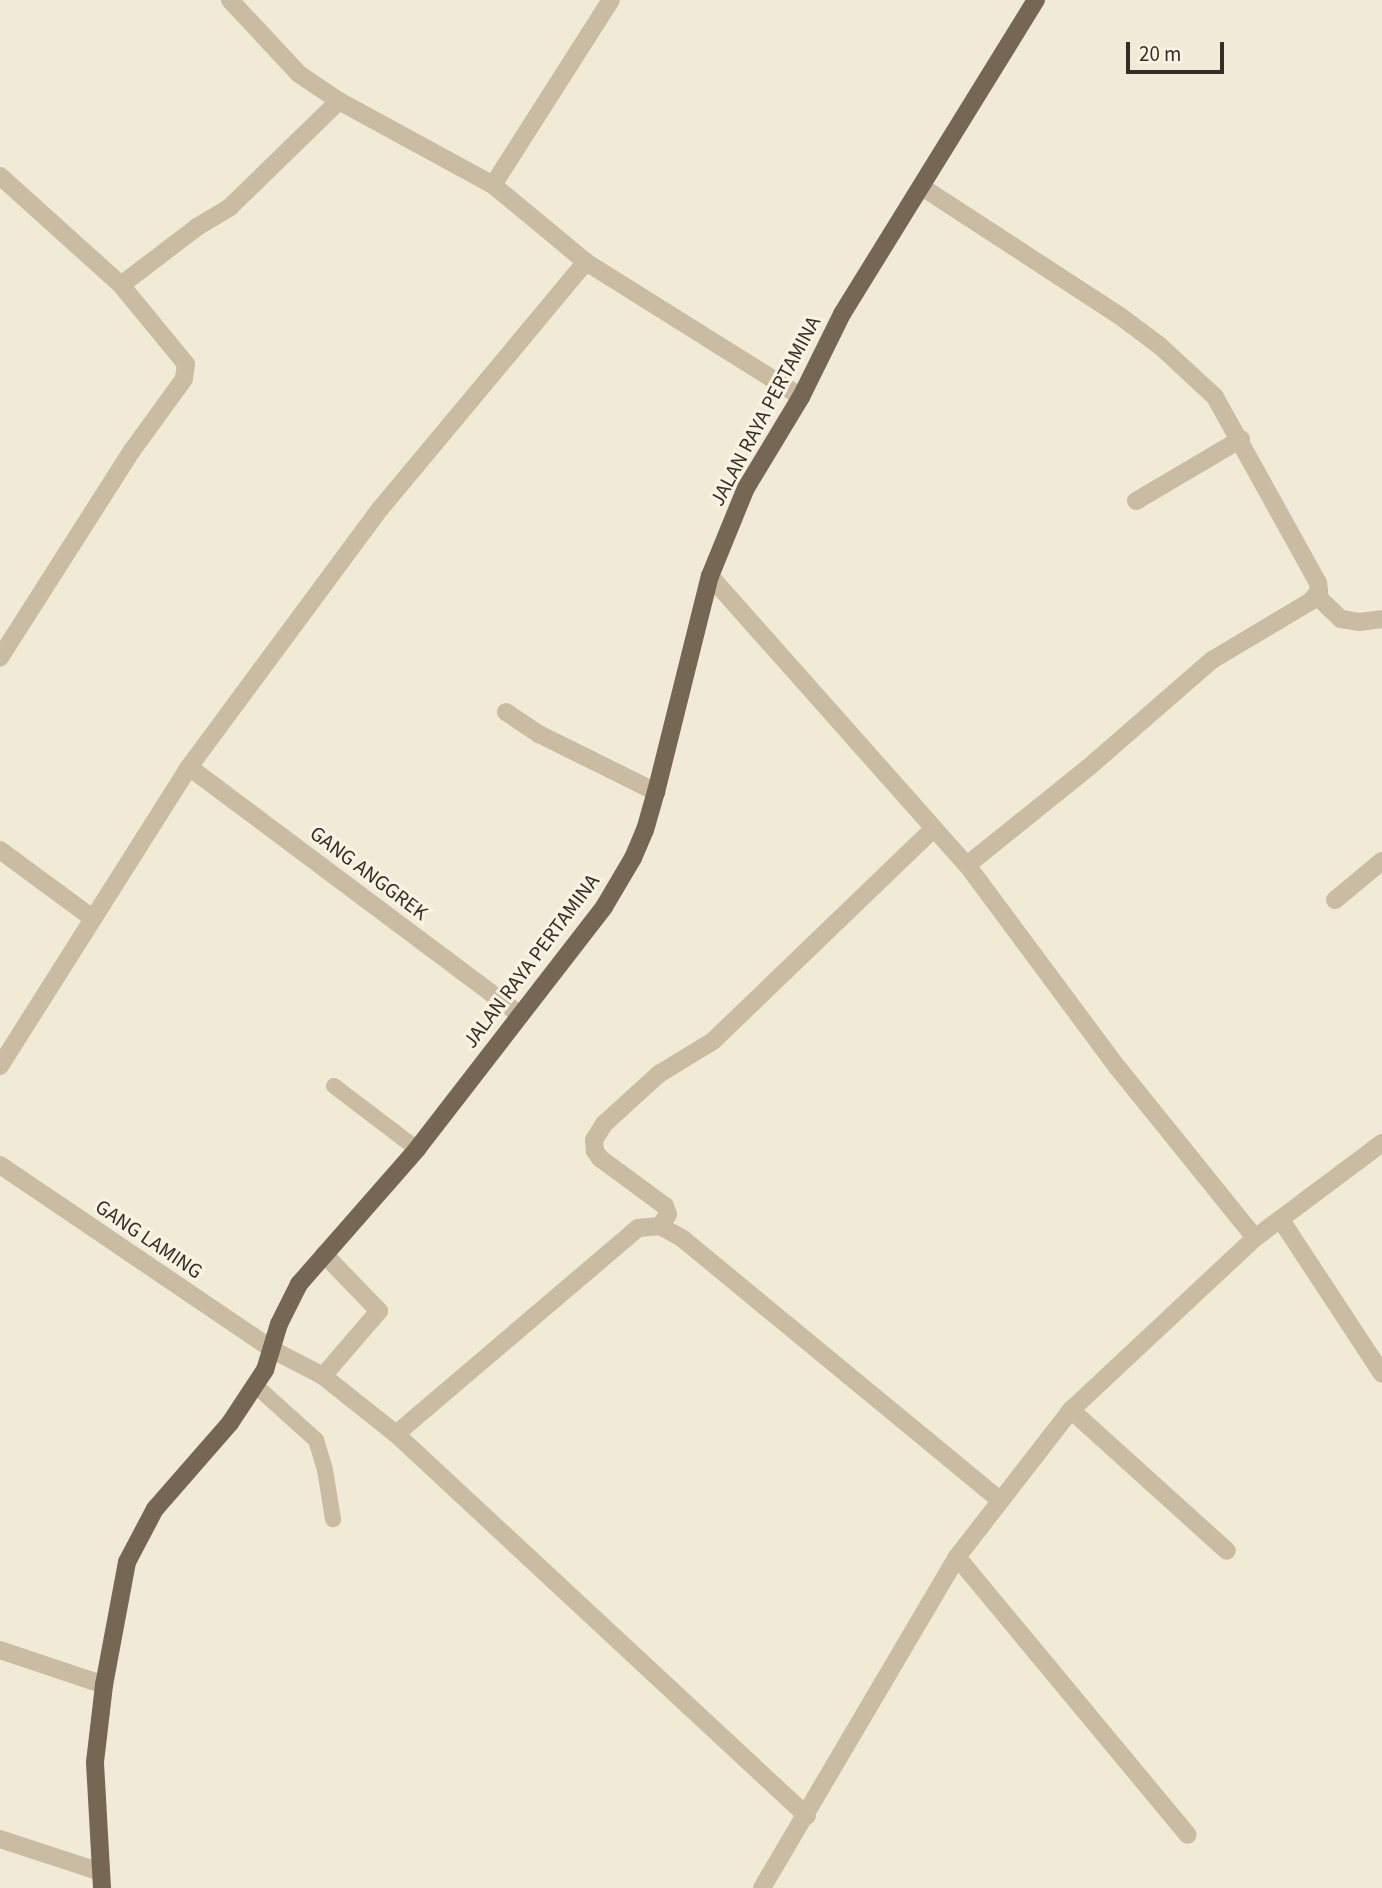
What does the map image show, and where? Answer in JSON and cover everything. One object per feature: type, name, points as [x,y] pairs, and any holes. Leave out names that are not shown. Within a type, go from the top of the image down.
[{"type":"main road","name":"JALAN RAYA PERTAMINA","points":[[102,1880],[95,1762],[104,1685],[122,1584],[133,1552],[155,1509],[230,1423],[256,1386],[273,1350],[279,1324],[299,1284],[417,1149],[604,907],[633,859],[656,792],[710,576],[746,488],[801,397],[842,314],[1035,0]]},
{"type":"street","points":[[230,0],[299,74],[339,101],[493,185],[586,262],[801,397]]},
{"type":"street","points":[[493,185],[611,0]]},
{"type":"street","points":[[121,285],[197,227],[230,207],[339,101]]},
{"type":"street","points":[[0,176],[121,285],[186,365],[184,379],[131,452],[0,659]]},
{"type":"street","points":[[922,187],[1120,316],[1160,346],[1215,397],[1241,439],[1318,583],[1317,596]]},
{"type":"street","points":[[0,1066],[91,917],[189,767],[380,509],[586,262]]},
{"type":"street","points":[[1136,501],[1241,439]]},
{"type":"street","points":[[710,576],[933,830],[967,865],[1118,1068],[1255,1238]]},
{"type":"street","points":[[1317,596],[1341,619],[1359,622],[1382,619]]},
{"type":"street","points":[[967,865],[1089,767],[1212,660],[1317,596]]},
{"type":"street","points":[[506,712],[539,734],[656,792]]},
{"type":"street","name":"GANG ANGGREK","points":[[189,767],[521,1015]]},
{"type":"street","points":[[660,1226],[668,1214],[665,1206],[600,1158],[595,1151],[594,1140],[604,1124],[659,1074],[713,1041],[933,830]]},
{"type":"street","points":[[0,850],[91,917]]},
{"type":"street","points":[[1335,900],[1382,861]]},
{"type":"street","points":[[762,1888],[807,1816],[957,1557],[1071,1410],[1255,1238],[1382,1143]]},
{"type":"street","name":"GANG LAMING","points":[[0,1165],[273,1350],[323,1376],[396,1434],[807,1816]]},
{"type":"street","points":[[1281,1220],[1382,1374]]},
{"type":"street","points":[[396,1434],[638,1228],[660,1226],[683,1239],[1000,1500]]},
{"type":"street","points":[[323,1376],[379,1311],[324,1254]]},
{"type":"street","points":[[1071,1410],[1227,1551]]},
{"type":"street","points":[[957,1557],[1188,1835]]},
{"type":"street","points":[[0,1650],[104,1685]]},
{"type":"street","points":[[0,1839],[102,1880]]},
{"type":"lane","points":[[334,1086],[417,1149]]},
{"type":"lane","points":[[256,1386],[316,1440],[326,1470],[333,1519]]}]
